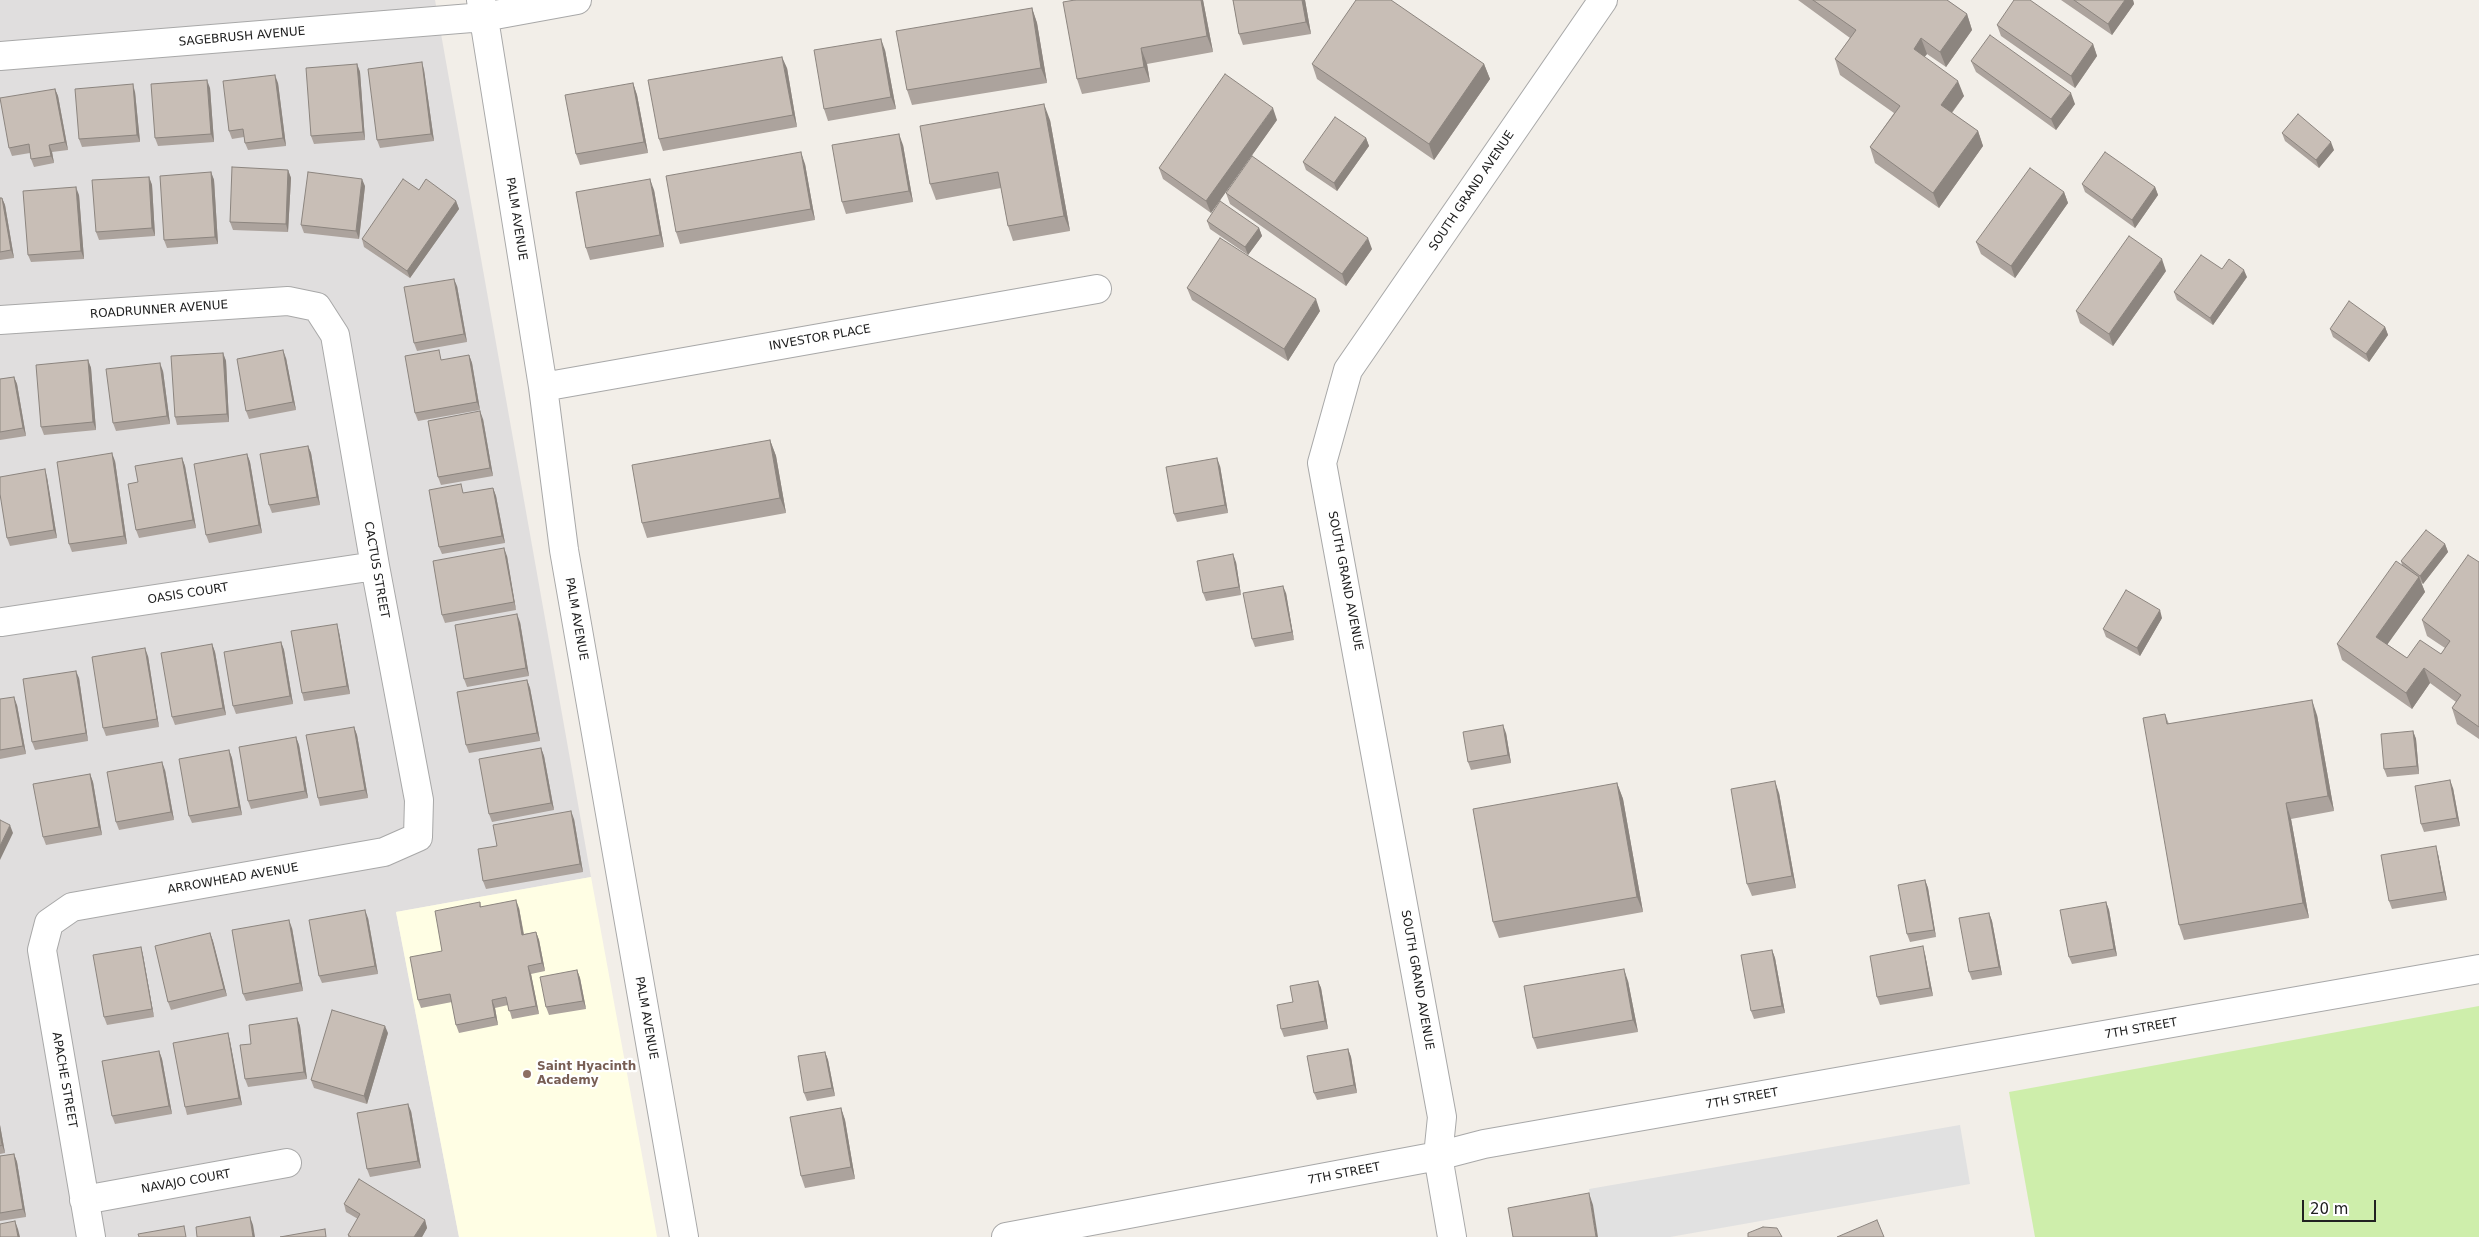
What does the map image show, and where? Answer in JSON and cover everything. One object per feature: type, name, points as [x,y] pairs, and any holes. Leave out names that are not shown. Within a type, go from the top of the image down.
[{"type":"street","name":"SAGEBRUSH AVENUE","points":[[0,56],[577,0]]},
{"type":"street","name":"SOUTH GRAND AVENUE","points":[[1452,1237],[1438,1156],[1442,1117],[1322,463],[1348,370],[1602,0]]},
{"type":"street","name":"PALM AVENUE","points":[[482,9],[543,387],[564,550],[684,1237]]},
{"type":"street","name":"INVESTOR PLACE","points":[[543,387],[1097,288]]},
{"type":"street","name":"ROADRUNNER AVENUE","points":[[0,320],[288,301],[317,307]]},
{"type":"street","name":"CACTUS STREET","points":[[317,307],[335,335],[374,566],[419,800],[418,837]]},
{"type":"street","name":"OASIS COURT","points":[[2,622],[374,566]]},
{"type":"street","name":"ARROWHEAD AVENUE","points":[[49,923],[72,907],[384,852],[418,837]]},
{"type":"street","name":"APACHE STREET","points":[[49,923],[42,950],[91,1237]]},
{"type":"street","name":"7TH STREET","points":[[1006,1237],[1438,1156],[1484,1144],[2479,969]]},
{"type":"street","name":"NAVAJO COURT","points":[[84,1200],[287,1163]]},
{"type":"shaded area","points":[[0,0],[435,0],[591,877],[396,912],[459,1237],[0,1237]]},
{"type":"shaded area","name":"Saint Hyacinth Academy","points":[[591,877],[657,1237],[459,1237],[396,912]]},
{"type":"shaded area","points":[[1960,1125],[1970,1184],[1670,1237],[1598,1237],[1589,1189]]},
{"type":"green space","points":[[2479,1006],[2479,1237],[2035,1237],[2009,1092]]},
{"type":"building","points":[[1075,0],[1201,0],[1207,36],[1141,48],[1144,67],[1077,79],[1063,2]]},
{"type":"building","points":[[1233,0],[1302,0],[1306,22],[1239,34]]},
{"type":"building","points":[[1356,0],[1391,0],[1484,64],[1429,144],[1312,64]]},
{"type":"building","points":[[1813,0],[1947,0],[1967,14],[1940,52],[1921,38],[1914,49],[1958,81],[1941,105],[1978,131],[1933,193],[1870,147],[1900,106],[1835,59],[1856,30]]},
{"type":"building","points":[[2014,0],[2030,0],[2093,44],[2071,76],[1997,25]]},
{"type":"building","points":[[2074,0],[2125,0],[2108,24]]},
{"type":"building","points":[[1032,8],[1041,68],[907,90],[896,31]]},
{"type":"building","points":[[1990,35],[2071,93],[2051,119],[1971,61]]},
{"type":"building","points":[[881,39],[891,97],[824,109],[814,50]]},
{"type":"building","points":[[782,57],[793,115],[659,139],[648,80]]},
{"type":"building","points":[[422,62],[431,134],[377,140],[368,69]]},
{"type":"building","points":[[357,64],[363,132],[311,136],[306,68]]},
{"type":"building","points":[[1225,74],[1273,108],[1206,201],[1159,168]]},
{"type":"building","points":[[275,75],[283,138],[245,143],[243,129],[229,131],[223,81]]},
{"type":"building","points":[[207,80],[211,134],[155,138],[151,84]]},
{"type":"building","points":[[633,83],[644,142],[576,154],[565,95]]},
{"type":"building","points":[[133,84],[137,135],[79,139],[75,89]]},
{"type":"building","points":[[55,89],[65,142],[49,145],[51,156],[31,159],[29,144],[9,148],[0,98]]},
{"type":"building","points":[[1044,104],[1064,216],[1008,226],[998,172],[930,184],[920,126]]},
{"type":"building","points":[[2298,114],[2331,142],[2316,160],[2282,133]]},
{"type":"building","points":[[1335,117],[1366,138],[1334,183],[1303,162]]},
{"type":"building","points":[[899,134],[909,191],[842,202],[832,145]]},
{"type":"building","points":[[801,152],[811,209],[676,232],[666,176]]},
{"type":"building","points":[[2105,152],[2155,187],[2132,220],[2082,184]]},
{"type":"building","points":[[1252,156],[1368,238],[1342,274],[1226,193]]},
{"type":"building","points":[[232,167],[288,170],[286,224],[230,222]]},
{"type":"building","points":[[2030,168],[2064,192],[2011,266],[1976,242]]},
{"type":"building","points":[[211,172],[215,237],[164,240],[160,176]]},
{"type":"building","points":[[308,172],[362,179],[356,231],[301,225]]},
{"type":"building","points":[[149,177],[152,228],[96,232],[92,180]]},
{"type":"building","points":[[403,179],[419,190],[426,179],[456,201],[407,271],[362,239]]},
{"type":"building","points":[[650,179],[660,235],[586,248],[576,192]]},
{"type":"building","points":[[76,187],[81,251],[28,255],[23,191]]},
{"type":"building","points":[[0,198],[2,198],[11,250],[0,252]]},
{"type":"building","points":[[1220,201],[1259,228],[1245,247],[1207,221]]},
{"type":"building","points":[[2129,236],[2162,259],[2109,334],[2076,311]]},
{"type":"building","points":[[1220,238],[1316,299],[1284,349],[1187,288]]},
{"type":"building","points":[[2201,255],[2222,269],[2229,259],[2244,270],[2210,318],[2174,292]]},
{"type":"building","points":[[454,279],[464,334],[414,343],[404,287]]},
{"type":"building","points":[[2349,301],[2385,327],[2366,354],[2330,329]]},
{"type":"building","points":[[283,350],[293,402],[246,411],[237,359]]},
{"type":"building","points":[[439,350],[441,360],[469,355],[477,402],[415,413],[405,356]]},
{"type":"building","points":[[223,353],[227,414],[175,417],[171,356]]},
{"type":"building","points":[[88,360],[93,422],[41,427],[36,365]]},
{"type":"building","points":[[160,363],[167,416],[113,423],[106,369]]},
{"type":"building","points":[[14,377],[23,428],[0,432],[0,379]]},
{"type":"building","points":[[480,411],[490,468],[438,477],[428,421]]},
{"type":"building","points":[[770,440],[780,498],[642,523],[632,465]]},
{"type":"building","points":[[308,446],[317,497],[269,505],[260,454]]},
{"type":"building","points":[[112,453],[124,536],[69,544],[57,462]]},
{"type":"building","points":[[247,454],[259,525],[206,535],[194,464]]},
{"type":"building","points":[[182,458],[193,520],[136,530],[128,484],[138,482],[135,466]]},
{"type":"building","points":[[1217,458],[1225,505],[1174,514],[1166,467]]},
{"type":"building","points":[[45,469],[54,530],[7,538],[0,494],[0,477]]},
{"type":"building","points":[[461,484],[463,493],[493,488],[502,536],[439,547],[429,490]]},
{"type":"building","points":[[2426,530],[2445,544],[2420,576],[2401,561]]},
{"type":"building","points":[[504,548],[514,602],[442,615],[433,561]]},
{"type":"building","points":[[1233,554],[1239,587],[1203,593],[1197,561]]},
{"type":"building","points":[[2468,555],[2479,562],[2479,727],[2452,708],[2461,695],[2424,668],[2406,693],[2337,644],[2396,561],[2419,577],[2376,637],[2407,658],[2420,640],[2441,654],[2450,641],[2422,620]]},
{"type":"building","points":[[1283,586],[1292,632],[1252,639],[1243,593]]},
{"type":"building","points":[[2126,590],[2160,610],[2137,648],[2103,629]]},
{"type":"building","points":[[517,614],[526,668],[464,679],[455,625]]},
{"type":"building","points":[[337,624],[347,686],[302,693],[291,631]]},
{"type":"building","points":[[281,642],[290,696],[233,706],[224,652]]},
{"type":"building","points":[[212,644],[223,708],[172,717],[161,653]]},
{"type":"building","points":[[145,648],[157,719],[103,728],[92,657]]},
{"type":"building","points":[[76,671],[86,733],[32,742],[23,679]]},
{"type":"building","points":[[527,680],[537,733],[466,745],[457,692]]},
{"type":"building","points":[[14,697],[23,746],[0,750],[0,699]]},
{"type":"building","points":[[2312,700],[2328,796],[2286,803],[2303,903],[2179,925],[2143,718],[2165,714],[2167,724]]},
{"type":"building","points":[[1503,725],[1508,755],[1468,762],[1463,732]]},
{"type":"building","points":[[354,727],[365,790],[318,798],[306,735]]},
{"type":"building","points":[[2413,731],[2417,766],[2384,769],[2381,734]]},
{"type":"building","points":[[296,737],[305,791],[248,801],[239,747]]},
{"type":"building","points":[[541,748],[551,803],[489,814],[479,759]]},
{"type":"building","points":[[229,750],[239,807],[189,816],[179,759]]},
{"type":"building","points":[[162,762],[171,812],[116,822],[107,772]]},
{"type":"building","points":[[90,774],[99,827],[43,837],[33,784]]},
{"type":"building","points":[[2450,780],[2457,818],[2421,824],[2415,786]]},
{"type":"building","points":[[1775,781],[1792,876],[1747,884],[1731,789]]},
{"type":"building","points":[[1617,783],[1637,897],[1493,922],[1473,809]]},
{"type":"building","points":[[571,811],[580,864],[483,881],[478,849],[497,846],[493,825]]},
{"type":"building","points":[[0,820],[10,825],[0,846]]},
{"type":"building","points":[[2436,846],[2444,892],[2389,901],[2381,855]]},
{"type":"building","points":[[1925,880],[1934,930],[1907,934],[1898,885]]},
{"type":"building","points":[[516,900],[522,935],[536,932],[542,963],[528,966],[536,1006],[509,1011],[506,997],[492,1000],[495,1017],[456,1025],[450,994],[418,1000],[410,957],[442,951],[435,911],[480,902],[480,907]]},
{"type":"building","points":[[2106,902],[2114,949],[2069,957],[2060,910]]},
{"type":"building","points":[[365,910],[375,966],[319,976],[309,920]]},
{"type":"building","points":[[1989,913],[1999,967],[1969,972],[1959,918]]},
{"type":"building","points":[[289,920],[300,983],[243,994],[232,930]]},
{"type":"building","points":[[210,933],[224,989],[168,1002],[155,946]]},
{"type":"building","points":[[1923,946],[1930,988],[1877,997],[1870,956]]},
{"type":"building","points":[[141,947],[152,1009],[104,1017],[93,955]]},
{"type":"building","points":[[1772,950],[1782,1006],[1751,1011],[1741,955]]},
{"type":"building","points":[[1624,969],[1633,1020],[1533,1038],[1524,986]]},
{"type":"building","points":[[577,970],[583,1001],[546,1007],[540,977]]},
{"type":"building","points":[[1318,981],[1325,1021],[1281,1029],[1277,1005],[1293,1002],[1290,986]]},
{"type":"building","points":[[332,1010],[385,1026],[364,1096],[311,1080]]},
{"type":"building","points":[[297,1018],[304,1072],[245,1079],[240,1045],[251,1044],[249,1025]]},
{"type":"building","points":[[228,1033],[239,1098],[185,1107],[173,1043]]},
{"type":"building","points":[[1348,1049],[1354,1085],[1314,1093],[1307,1056]]},
{"type":"building","points":[[159,1051],[169,1106],[112,1116],[102,1061]]},
{"type":"building","points":[[825,1052],[832,1088],[804,1093],[798,1056]]},
{"type":"building","points":[[408,1104],[418,1161],[367,1169],[357,1113]]},
{"type":"building","points":[[841,1108],[851,1167],[801,1176],[790,1117]]},
{"type":"building","points":[[14,1154],[23,1209],[0,1213],[0,1156]]},
{"type":"building","points":[[359,1179],[425,1220],[414,1237],[351,1237],[348,1235],[360,1214],[344,1204]]},
{"type":"building","points":[[1589,1193],[1596,1237],[1513,1237],[1508,1208]]},
{"type":"building","points":[[250,1217],[253,1237],[197,1237],[196,1227]]},
{"type":"building","points":[[1877,1220],[1884,1237],[1837,1237]]},
{"type":"building","points":[[15,1221],[18,1237],[0,1237],[0,1224]]},
{"type":"building","points":[[184,1226],[186,1237],[139,1237],[138,1234]]},
{"type":"building","points":[[1763,1227],[1777,1228],[1782,1237],[1748,1237],[1748,1233]]},
{"type":"building","points":[[325,1229],[326,1237],[280,1237]]},
{"type":"place","name":"Saint Hyacinth Academy","points":[[527,1074]]}]
